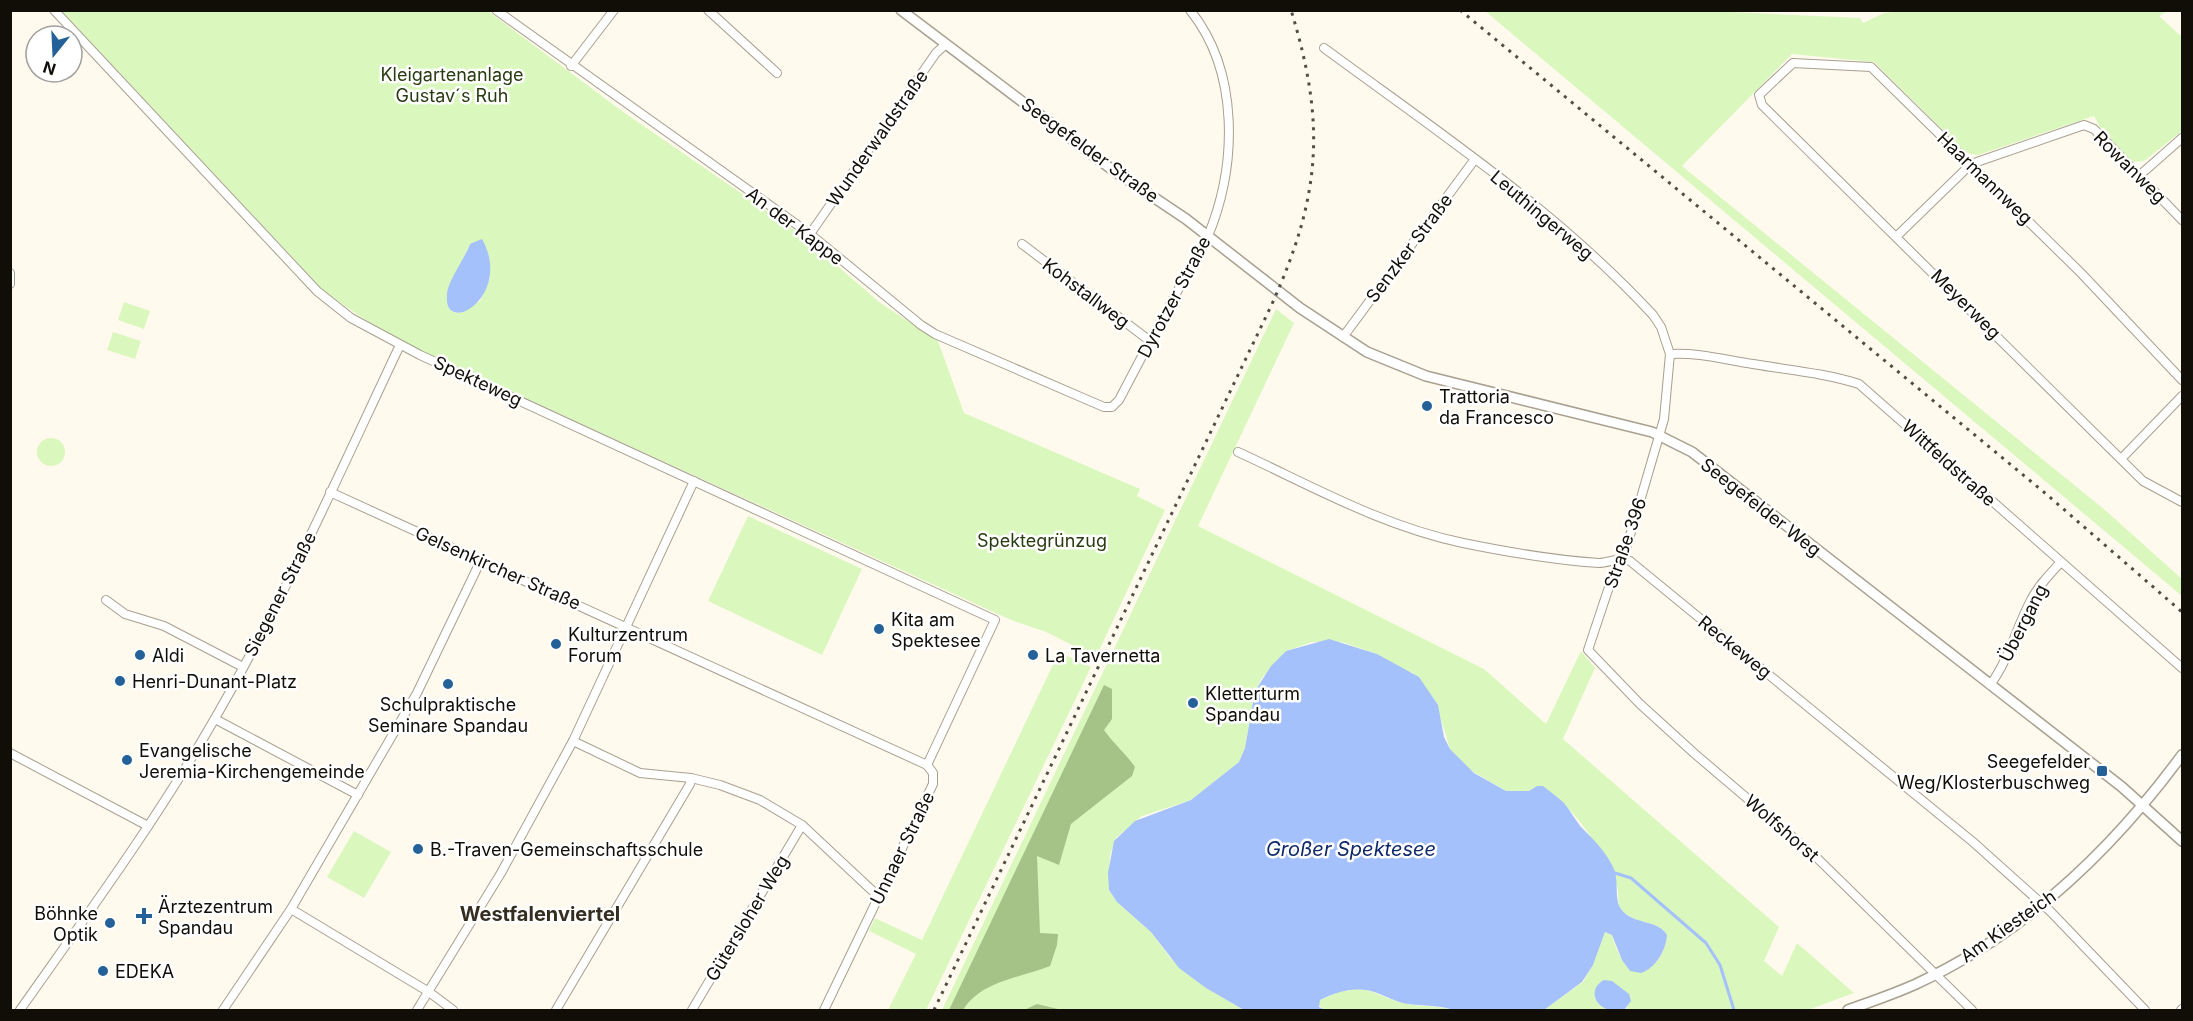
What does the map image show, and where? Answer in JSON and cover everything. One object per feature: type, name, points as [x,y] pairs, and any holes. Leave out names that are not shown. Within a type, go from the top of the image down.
[{"type":"street","name":"Spekteweg","points":[[54,10],[317,291],[351,318],[400,345],[995,620]]},
{"type":"street","name":"An der Kappe","points":[[496,10],[571,66],[810,234],[935,334],[1104,407],[1112,407]]},
{"type":"street","points":[[571,66],[614,10]]},
{"type":"street","points":[[708,10],[777,73]]},
{"type":"street","name":"Seegefelder Straße","points":[[901,10],[1278,291]]},
{"type":"street","name":"Dyrotzer Straße","points":[[1112,407],[1119,400],[1208,237],[1225,183],[1227,108],[1223,81],[1216,57],[1205,33],[1190,10]]},
{"type":"street","name":"Wunderwaldstraße","points":[[810,234],[936,53],[946,44]]},
{"type":"street","name":"Leuthingerweg","points":[[1324,48],[1547,215],[1636,297],[1660,327],[1670,354],[1665,419],[1659,434]]},
{"type":"street","name":"Haarmannweg","points":[[1759,95],[1793,63],[1871,67],[2081,273],[2182,380]]},
{"type":"street","name":"Meyerweg","points":[[1759,95],[1762,105],[2143,481],[2182,502]]},
{"type":"street","name":"Rowanweg","points":[[1971,164],[2084,125],[2094,129],[2182,220]]},
{"type":"street","points":[[2140,175],[2182,138]]},
{"type":"street","name":"Senzker Straße","points":[[1343,337],[1475,159]]},
{"type":"street","points":[[1897,236],[1971,164]]},
{"type":"street","name":"Kohstallweg","points":[[1022,244],[1150,341]]},
{"type":"street","points":[[10,273],[10,284]]},
{"type":"street","name":"Seegefelder Weg","points":[[1278,291],[1343,337],[1385,361],[1426,376],[1659,434],[1692,452],[2144,806],[2182,841]]},
{"type":"street","name":"Siegener Straße","points":[[20,1011],[148,826],[215,719],[293,575],[400,345]]},
{"type":"street","name":"Wittfeldstraße","points":[[1670,354],[1723,359],[1840,378],[1859,384],[1886,405],[2060,563],[2182,668]]},
{"type":"street","points":[[2121,459],[2182,396]]},
{"type":"street","name":"Straße 396","points":[[1588,650],[1614,572],[1622,559],[1659,434]]},
{"type":"street","points":[[1239,452],[1372,515],[1440,538],[1559,559],[1602,563],[1622,559]]},
{"type":"street","points":[[417,1011],[501,873],[573,741],[694,481]]},
{"type":"street","name":"Gelsenkircher Straße","points":[[330,492],[927,765]]},
{"type":"street","name":"Reckeweg","points":[[1622,559],[1630,561],[1954,827],[2042,904],[2145,1011]]},
{"type":"street","points":[[223,1011],[291,909],[417,693],[481,560]]},
{"type":"street","name":"Übergang","points":[[1990,685],[2010,649],[2037,589],[2060,563]]},
{"type":"street","points":[[106,600],[125,614],[164,626],[243,667]]},
{"type":"street","name":"Unnaer Straße","points":[[824,1011],[933,784],[933,773],[927,765],[995,620]]},
{"type":"street","name":"Wolfshorst","points":[[1588,650],[1640,704],[1815,856],[1972,1011]]},
{"type":"street","points":[[215,719],[358,795]]},
{"type":"street","points":[[573,741],[640,773],[691,778],[720,785],[760,800],[801,825],[879,897]]},
{"type":"street","points":[[10,753],[148,826]]},
{"type":"street","name":"Am Kiesteich","points":[[1848,1011],[1936,973],[1977,950],[2042,904],[2108,845],[2144,806],[2182,755]]},
{"type":"street","points":[[556,1011],[690,784],[691,778]]},
{"type":"street","name":"Gütersloher Weg","points":[[692,1011],[801,825]]},
{"type":"street","points":[[291,909],[429,992],[453,1011]]},
{"type":"green space","points":[[1908,10],[2167,11],[2159,16],[2182,37],[2182,131],[2144,161],[2133,162],[2101,129],[2094,116],[1978,155],[1966,153],[1874,62],[1792,54],[1682,166],[2105,510],[2182,579],[2182,596],[1485,11],[1708,11],[1860,18],[1863,23],[1884,13]]},
{"type":"green space","name":"Spektegrünzug","points":[[62,11],[488,11],[622,111],[803,236],[879,302],[938,341],[964,413],[1140,489],[1137,496],[1165,510],[1096,657],[1046,632],[1011,620],[442,361],[379,328],[321,288],[84,35],[84,24],[74,24]],"holes":[[[470,244],[490,278],[480,301],[460,313],[452,312],[452,281]]]},
{"type":"green space","points":[[124,302],[150,311],[144,329],[118,320]]},
{"type":"green space","points":[[1276,309],[1294,323],[1198,526],[1484,669],[1546,724],[1581,651],[1595,668],[1563,739],[1779,927],[1764,961],[1782,976],[1797,943],[1854,993],[1808,1010],[1624,1010],[1628,1007],[1594,997],[1610,1010],[1544,1010],[1583,982],[1593,965],[1605,932],[1612,935],[1618,953],[1628,967],[1641,972],[1657,961],[1664,949],[1667,935],[1657,926],[1631,918],[1621,909],[1617,887],[1604,859],[1585,828],[1561,802],[1537,786],[1529,791],[1506,791],[1467,768],[1450,749],[1435,700],[1413,673],[1401,669],[1377,654],[1342,642],[1312,642],[1286,651],[1262,678],[1255,691],[1245,748],[1239,762],[1191,800],[1142,816],[1116,838],[1110,855],[1109,890],[1117,902],[1151,932],[1171,959],[1206,988],[1244,1010],[942,1010]]},
{"type":"green space","points":[[113,332],[141,341],[135,359],[107,350]]},
{"type":"green space","points":[[51,438],[61,442],[65,452],[61,462],[51,466],[41,462],[37,452],[41,442]]},
{"type":"green space","points":[[748,516],[862,569],[822,655],[708,601]]},
{"type":"green space","points":[[1059,652],[1091,667],[926,1010],[888,1010],[916,954],[869,931],[875,918],[922,940]]},
{"type":"green space","points":[[1104,685],[1112,689],[1112,719],[1104,730],[1135,767],[1132,776],[1071,824],[1059,865],[1037,856],[1040,933],[1058,934],[1050,966],[991,986],[971,1000],[963,1010],[949,1010]]},
{"type":"green space","points":[[354,831],[391,852],[364,898],[327,877]]},
{"type":"green space","points":[[1357,989],[1370,991],[1407,1004],[1454,1010],[1326,1010],[1318,1005],[1320,1000],[1339,992]]},
{"type":"green space","points":[[1037,1004],[1062,1010],[1024,1010]]},
{"type":"water","points":[[482,239],[490,260],[489,278],[484,293],[475,305],[465,311],[455,312],[449,307],[447,295],[450,284],[470,244]]},
{"type":"water","name":"Großer Spektesee","points":[[1329,639],[1377,654],[1419,677],[1438,705],[1444,737],[1450,749],[1474,773],[1506,791],[1529,791],[1537,786],[1543,786],[1564,803],[1611,863],[1621,909],[1632,918],[1658,926],[1667,935],[1665,947],[1656,963],[1641,973],[1630,971],[1622,960],[1612,935],[1605,932],[1593,965],[1582,982],[1544,1010],[1454,1010],[1398,1002],[1366,990],[1350,990],[1320,1000],[1319,1007],[1326,1010],[1244,1010],[1206,988],[1179,968],[1151,932],[1117,902],[1109,890],[1108,873],[1114,841],[1135,821],[1191,800],[1239,762],[1245,748],[1255,691],[1271,666],[1286,651]]},
{"type":"water","points":[[1604,980],[1612,981],[1629,994],[1631,1001],[1624,1010],[1611,1011],[1596,1000],[1596,987]]},
{"type":"waterway","points":[[1615,873],[1631,878],[1706,943],[1720,965],[1734,1010]]},
{"type":"railway","points":[[934,1010],[1272,304],[1288,265],[1301,228],[1309,193],[1313,159],[1310,89],[1291,10]]},
{"type":"railway","points":[[1460,10],[2045,493],[2182,612]]},
{"type":"place","name":"Trattoria da Francesco","points":[[1427,406]]},
{"type":"place","name":"Kita am Spektesee","points":[[879,629]]},
{"type":"place","name":"Kulturzentrum Forum","points":[[556,644]]},
{"type":"place","name":"Aldi","points":[[140,655]]},
{"type":"place","name":"La Tavernetta","points":[[1033,655]]},
{"type":"place","name":"Henri-Dunant-Platz","points":[[120,681]]},
{"type":"place","name":"Schulpraktische Seminare Spandau","points":[[448,684]]},
{"type":"place","name":"Kletterturm Spandau","points":[[1193,703]]},
{"type":"place","name":"Evangelische Jeremia-Kirchengemeinde","points":[[127,760]]},
{"type":"place","name":"Seegefelder Weg/Klosterbuschweg","points":[[2102,771]]},
{"type":"place","name":"B.-Traven-Gemeinschaftsschule","points":[[418,849]]},
{"type":"place","name":"Ärztezentrum Spandau","points":[[144,916]]},
{"type":"place","name":"Böhnke Optik","points":[[110,923]]},
{"type":"place","name":"EDEKA","points":[[103,971]]},
{"type":"district","name":"Westfalenviertel","points":[[540,914]]},
{"type":"park label","name":"Kleigartenanlage Gustav´s Ruh","points":[[452,84]]}]
